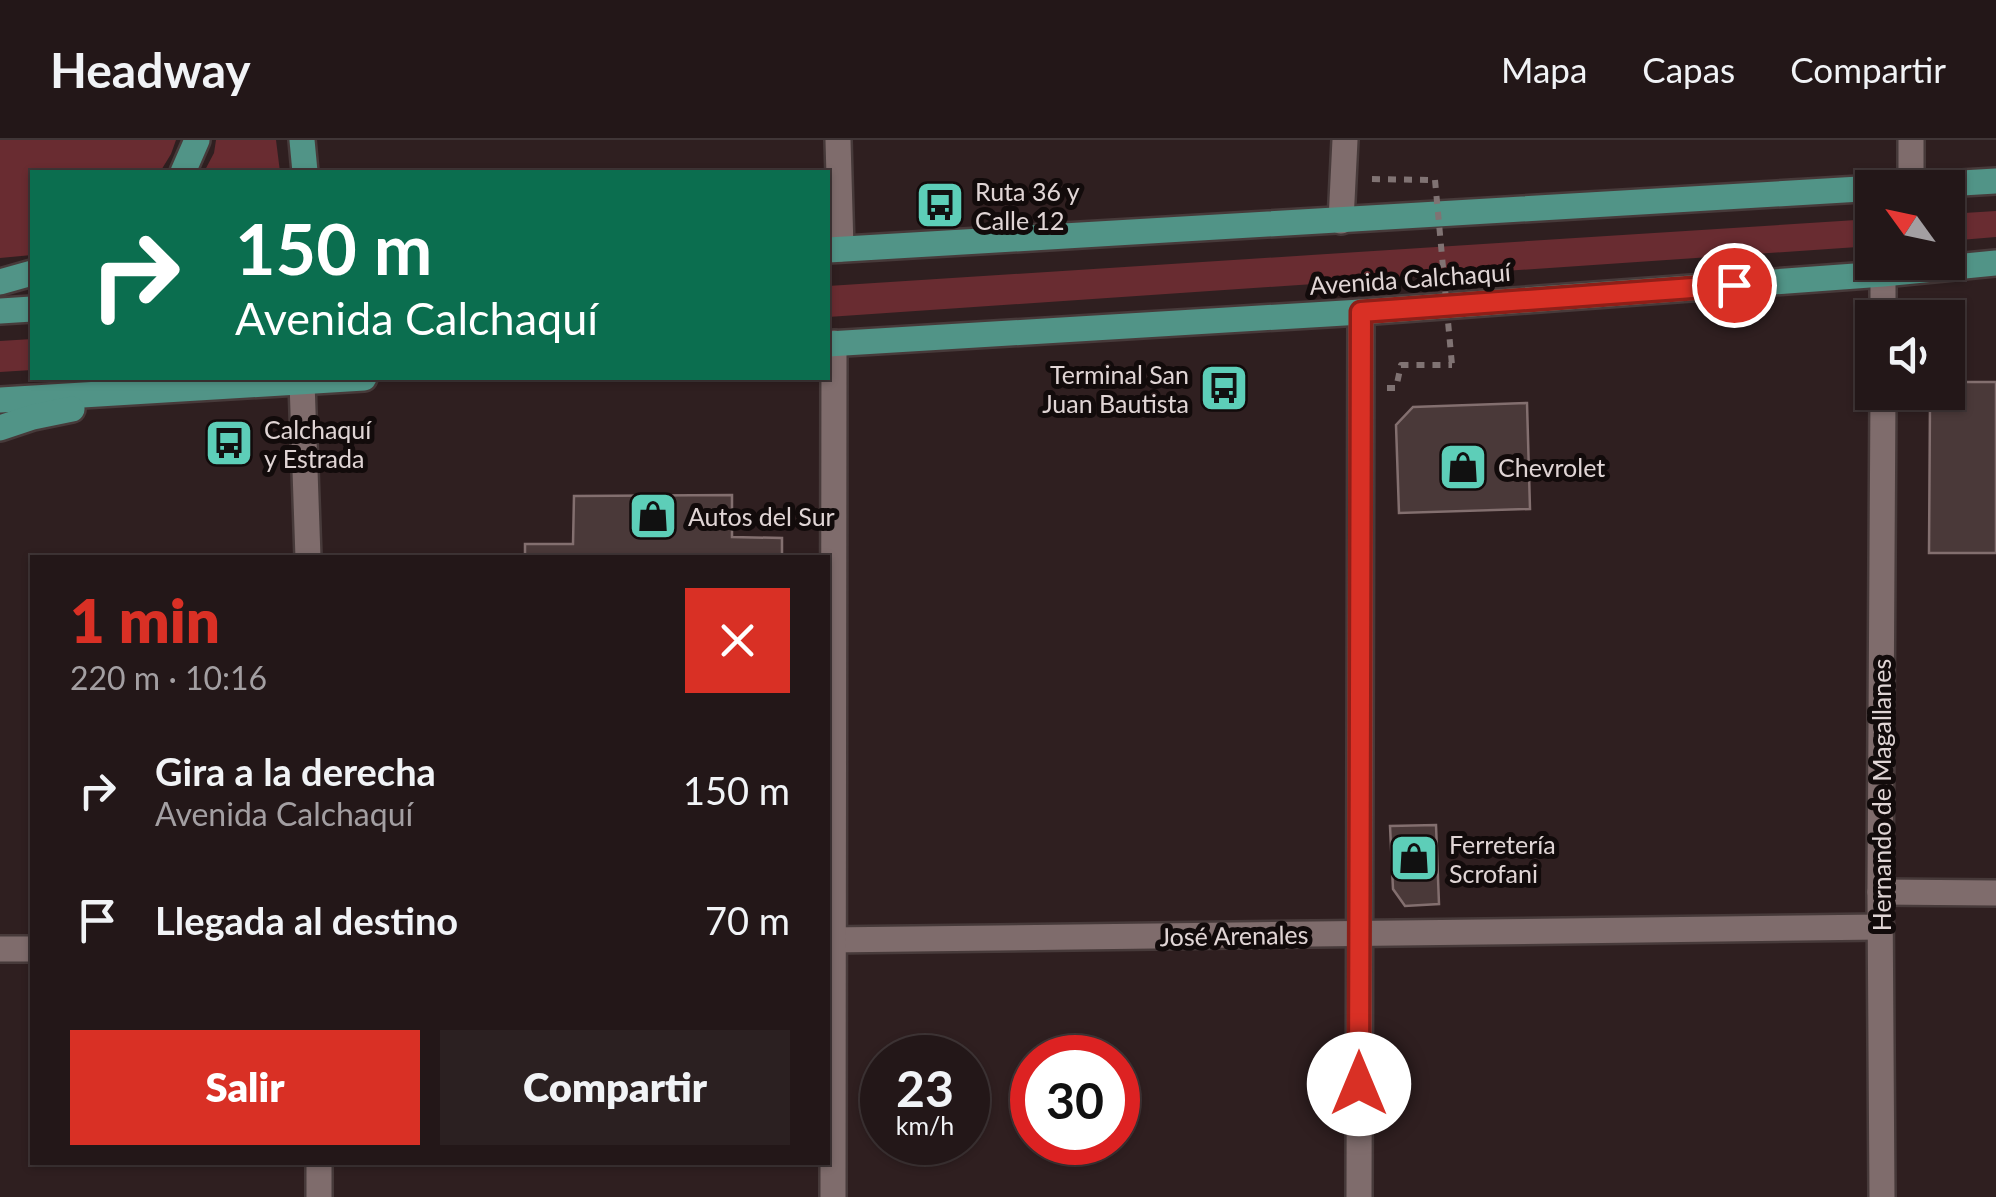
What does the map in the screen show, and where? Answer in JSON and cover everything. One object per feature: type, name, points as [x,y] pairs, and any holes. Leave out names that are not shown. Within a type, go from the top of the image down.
[{"type":"main road","points":[[184,170],[198,140]]},
{"type":"main road","points":[[302,140],[305,170]]},
{"type":"main road","points":[[1965,182],[1996,181]]},
{"type":"main road","points":[[834,250],[1855,189]]},
{"type":"main road","name":"Avenida Calchaquí","points":[[1965,266],[1996,263]]},
{"type":"main road","points":[[0,282],[30,274]]},
{"type":"main road","name":"Avenida Calchaquí","points":[[831,344],[1361,312],[1855,276]]},
{"type":"main road","points":[[0,311],[30,309]]},
{"type":"main road","points":[[0,400],[333,380]]},
{"type":"main road","points":[[0,428],[33,417],[170,390]]},
{"type":"street","points":[[834,250],[838,140]]},
{"type":"street","points":[[1341,221],[1344,140]]},
{"type":"street","points":[[1911,140],[1911,170]]},
{"type":"street","points":[[1359,1197],[1361,312]]},
{"type":"street","points":[[831,344],[833,1197]]},
{"type":"street","points":[[302,382],[308,555]]},
{"type":"street","name":"Hernando de Magallanes","points":[[1882,1197],[1883,410]]},
{"type":"street","points":[[1880,892],[1996,893]]},
{"type":"street","name":"José Arenales","points":[[830,940],[1881,927]]},
{"type":"street","points":[[0,949],[30,949]]},
{"type":"street","points":[[319,1165],[319,1197]]},
{"type":"path","points":[[1365,180],[1435,180],[1452,365],[1401,365],[1396,388]]},
{"type":"shaded area","points":[[0,140],[176,140],[161,170],[30,170],[30,255],[0,258]]},
{"type":"shaded area","points":[[216,140],[276,140],[280,170],[205,170]]},
{"type":"shaded area","points":[[1996,211],[1996,237],[1965,240],[1965,213]]},
{"type":"shaded area","points":[[1855,220],[1855,247],[830,317],[830,286]]},
{"type":"shaded area","points":[[30,339],[30,370],[0,372],[0,341]]},
{"type":"building","points":[[1965,382],[1996,382],[1996,553],[1929,553],[1930,410],[1965,410]]},
{"type":"building","name":"Chevrolet","points":[[1527,403],[1530,509],[1399,513],[1396,425],[1413,407]]},
{"type":"building","name":"Autos del Sur","points":[[732,495],[732,537],[782,538],[782,555],[525,555],[525,544],[573,544],[574,496]]},
{"type":"building","name":"Ferretería Scrofani","points":[[1436,825],[1439,904],[1405,906],[1393,889],[1390,826]]},
{"type":"place","name":"Ruta 36 y Calle 12","points":[[940,205]]},
{"type":"place","name":"Terminal San Juan Bautista","points":[[1224,388]]},
{"type":"place","name":"Calchaquí y Estrada","points":[[229,443]]},
{"type":"place","name":"Chevrolet","points":[[1463,467]]},
{"type":"place","name":"Autos del Sur","points":[[653,516]]},
{"type":"place","name":"Ferretería Scrofani","points":[[1414,858]]},
{"type":"route","points":[[1359,1084],[1361,312],[1734,285]]}]
